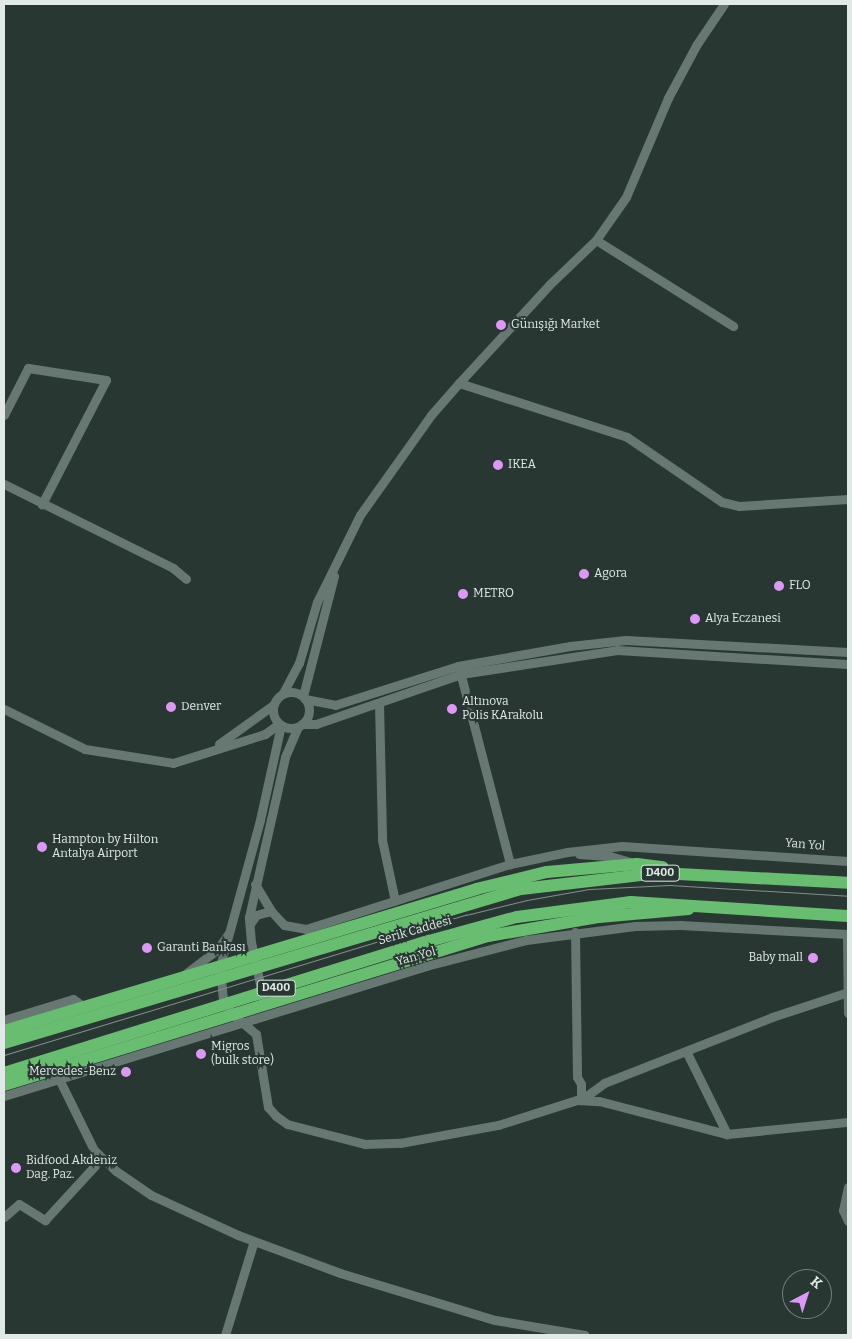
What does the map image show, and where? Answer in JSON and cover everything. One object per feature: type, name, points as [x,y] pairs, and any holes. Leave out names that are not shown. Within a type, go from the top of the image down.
[{"type":"highway","points":[[5,1039],[78,1003],[179,978],[375,918],[547,872],[637,864],[725,874]]},
{"type":"highway","name":"Serik Caddesi","points":[[5,1039],[521,889],[612,876],[725,874],[848,883]]},
{"type":"highway","name":"Serik Caddesi","points":[[4,1073],[428,941],[517,917],[631,902],[722,906],[848,916]]},
{"type":"highway","points":[[6,1092],[79,1062],[264,1003],[507,932],[599,917],[722,906]]},
{"type":"street","points":[[215,747],[273,705],[283,693],[298,663],[317,602],[360,515],[431,415],[550,284],[596,240],[626,197],[668,98],[697,44],[724,4]]},
{"type":"street","points":[[596,240],[733,326]]},
{"type":"street","points":[[4,415],[28,368],[106,380],[42,504]]},
{"type":"street","points":[[459,383],[626,437],[722,502],[739,506],[848,499]]},
{"type":"street","points":[[4,484],[173,568],[186,579]]},
{"type":"street","points":[[335,566],[327,611],[304,698],[309,709],[285,757],[255,884],[250,924],[264,1003],[256,1034],[268,1106],[276,1116],[288,1124],[365,1144],[400,1143],[498,1125],[581,1100],[604,1083],[772,1017],[848,992]]},
{"type":"street","points":[[283,693],[297,693],[304,698],[334,704],[460,670],[570,646],[646,639],[848,652]]},
{"type":"street","points":[[4,709],[86,749],[173,763],[215,747],[266,734],[280,724],[316,724],[379,703],[460,670],[617,650],[848,664]]},
{"type":"street","points":[[460,670],[510,864]]},
{"type":"street","points":[[375,918],[395,902],[382,840],[379,703]]},
{"type":"street","points":[[273,705],[273,715],[280,724]]},
{"type":"street","points":[[256,1034],[232,1014],[223,998],[220,966],[232,930],[280,724]]},
{"type":"street","name":"Yan Yol","points":[[255,884],[271,911],[284,925],[306,929],[510,864],[574,852],[622,846],[848,861]]},
{"type":"street","points":[[574,852],[584,856],[610,856],[637,864]]},
{"type":"street","points":[[250,924],[256,915],[271,911]]},
{"type":"street","name":"Yan Yol","points":[[6,1092],[58,1079],[243,1024],[426,966],[526,940],[575,932],[680,925],[847,934]]},
{"type":"street","points":[[179,978],[217,950],[232,930]]},
{"type":"street","points":[[575,932],[577,1077],[581,1084],[581,1100]]},
{"type":"street","points":[[847,934],[848,1013]]},
{"type":"street","points":[[4,1020],[78,1003]]},
{"type":"street","points":[[686,1051],[727,1134]]},
{"type":"street","points":[[79,1062],[58,1079],[94,1150],[151,1195],[254,1241],[340,1273],[494,1320],[586,1335]]},
{"type":"street","points":[[581,1100],[598,1101],[727,1134],[848,1122]]},
{"type":"street","points":[[4,1217],[19,1204],[45,1220],[102,1158]]},
{"type":"street","points":[[848,1187],[842,1210],[848,1222]]},
{"type":"street","points":[[225,1335],[254,1241]]},
{"type":"tram line","points":[[4,1055],[466,915],[527,900],[589,889],[670,885],[848,896]]},
{"type":"place","name":"Günışığı Market","points":[[501,325]]},
{"type":"place","name":"IKEA","points":[[498,465]]},
{"type":"place","name":"Agora","points":[[584,574]]},
{"type":"place","name":"FLO","points":[[779,586]]},
{"type":"place","name":"METRO","points":[[463,594]]},
{"type":"place","name":"Alya Eczanesi","points":[[695,619]]},
{"type":"place","name":"Denver","points":[[171,707]]},
{"type":"place","name":"Altınova Polis KArakolu","points":[[452,709]]},
{"type":"place","name":"Hampton by Hilton Antalya Airport","points":[[42,847]]},
{"type":"place","name":"Garanti Bankası","points":[[147,948]]},
{"type":"place","name":"Baby mall","points":[[813,958]]},
{"type":"place","name":"Migros (bulk store)","points":[[201,1054]]},
{"type":"place","name":"Mercedes-Benz","points":[[126,1072]]},
{"type":"place","name":"Bidfood Akdeniz Dag. Paz.","points":[[16,1168]]}]
